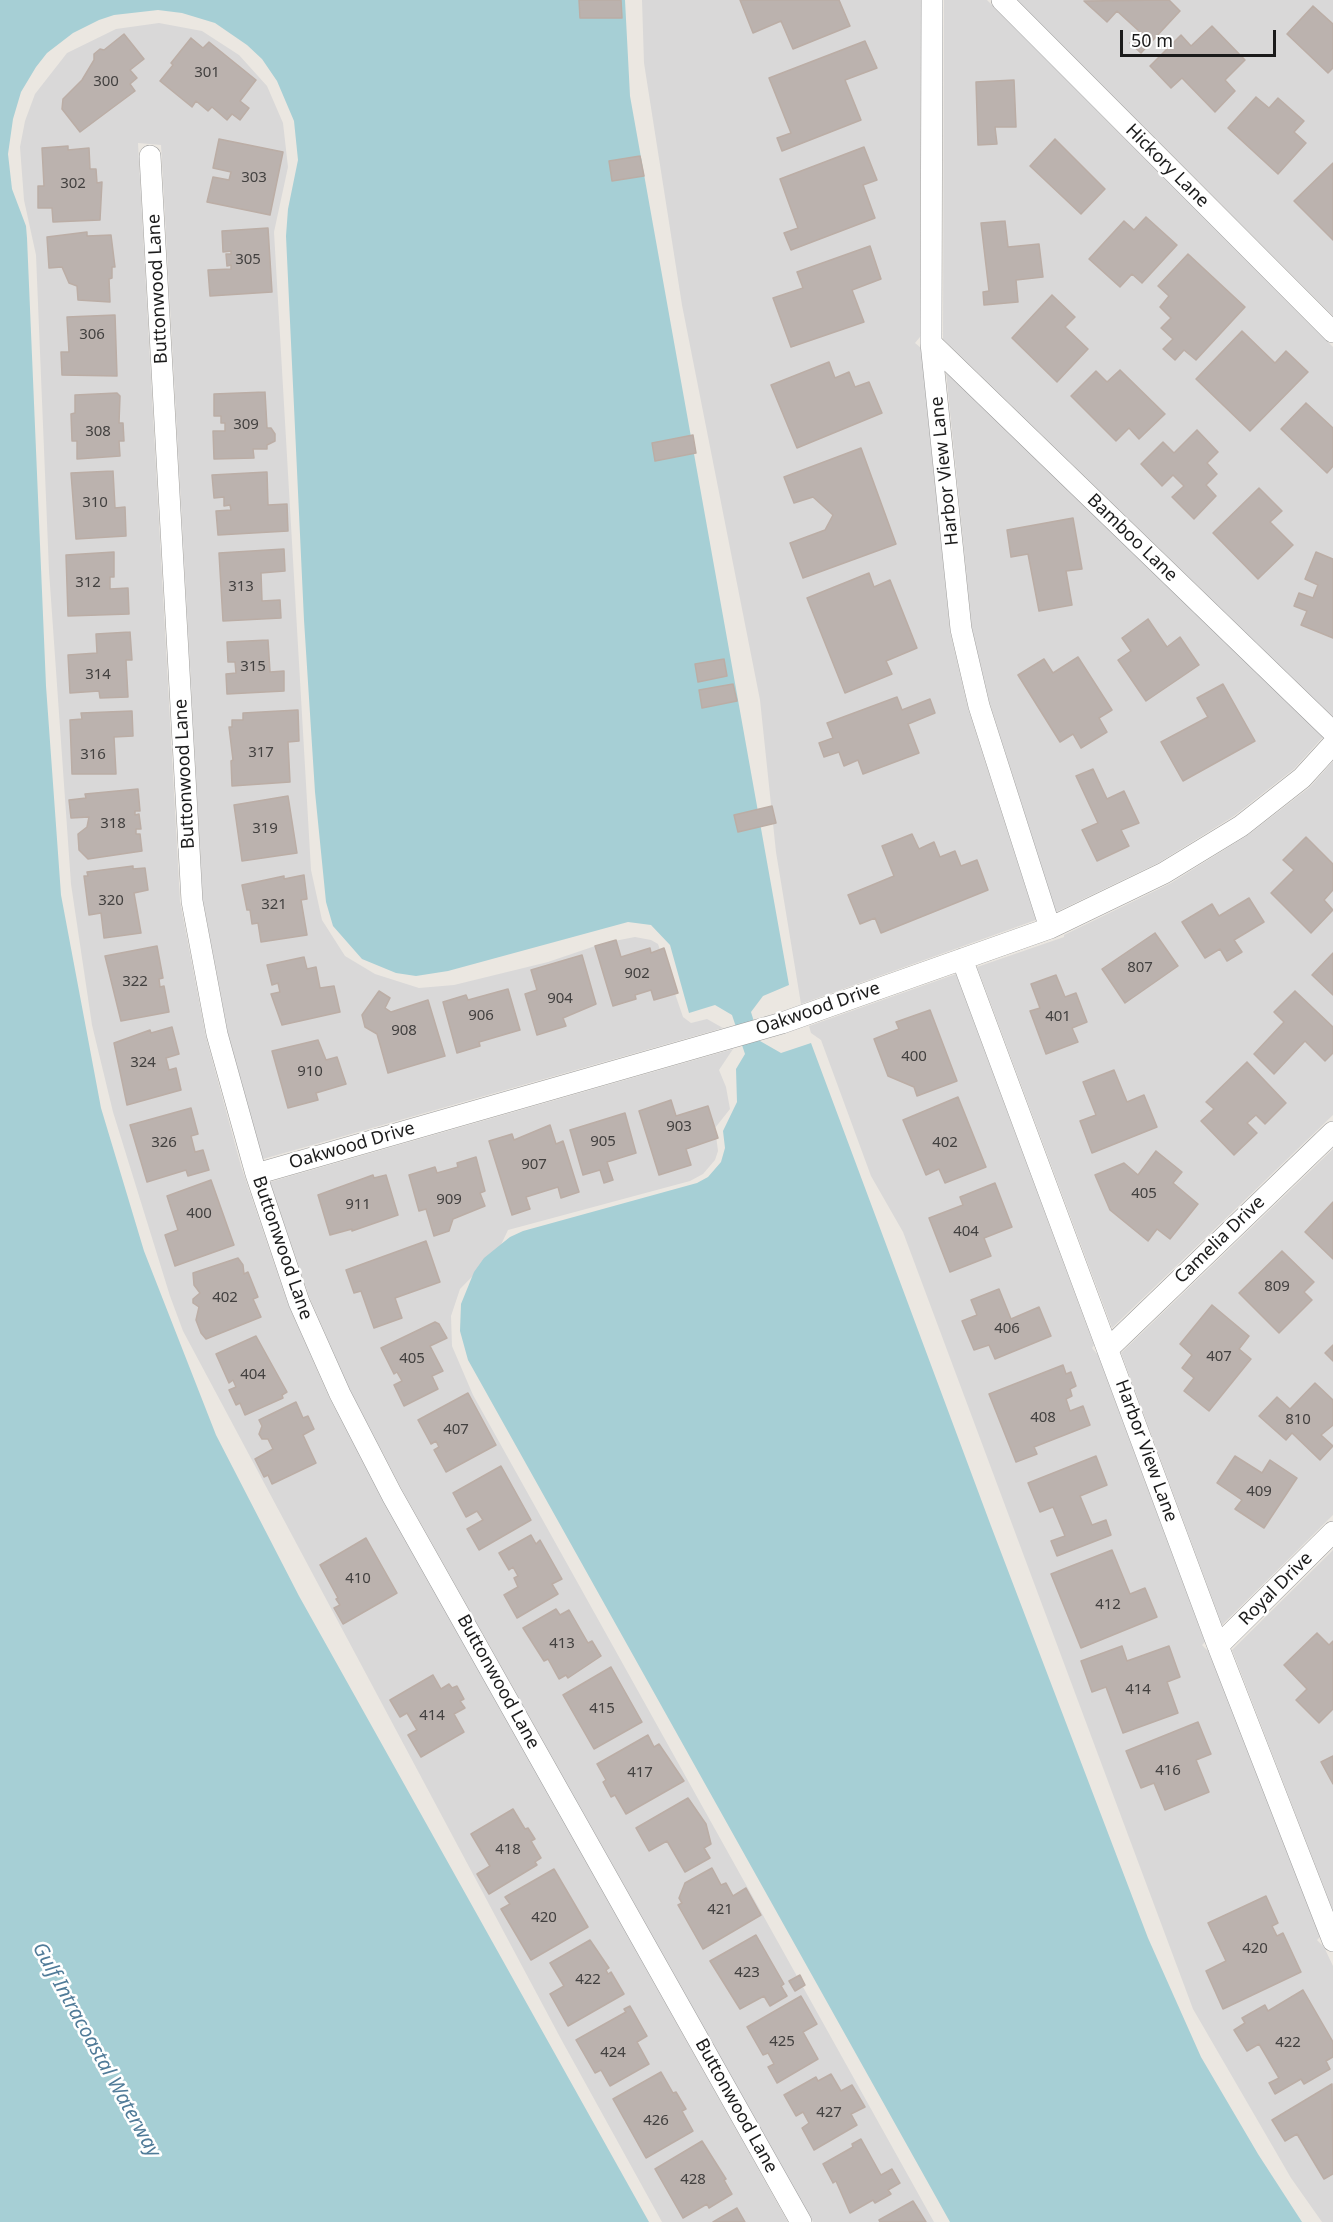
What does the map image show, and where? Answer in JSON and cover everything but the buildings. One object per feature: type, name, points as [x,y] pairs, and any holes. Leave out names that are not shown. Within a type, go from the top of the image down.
[{"type":"street","name":"Harbor View Lane","points":[[932,0],[932,343],[961,629],[979,706],[1050,928]]},
{"type":"street","name":"Hickory Lane","points":[[1002,0],[1333,332]]},
{"type":"street","name":"Buttonwood Lane","points":[[150,156],[192,901],[217,1034],[256,1173],[299,1302],[340,1394],[392,1495],[801,2222]]},
{"type":"street","name":"Bamboo Lane","points":[[932,343],[1333,732]]},
{"type":"street","name":"Oakwood Drive","points":[[256,1173],[783,1023],[1050,928],[1164,873],[1241,826],[1302,777],[1333,744]]},
{"type":"street","name":"Harbor View Lane","points":[[962,959],[1218,1646],[1333,1941]]},
{"type":"street","name":"Camelia Drive","points":[[1108,1349],[1333,1132]]},
{"type":"street","name":"Royal Drive","points":[[1218,1646],[1333,1532]]},
{"type":"shaded area","points":[[642,0],[921,0],[920,337],[915,343],[921,348],[950,631],[968,708],[1036,920],[801,1004],[776,852],[760,700],[682,305],[644,63]]},
{"type":"shaded area","points":[[944,0],[987,0],[1333,347],[1333,717],[943,339]]},
{"type":"shaded area","points":[[1017,0],[1333,0],[1333,316]]},
{"type":"shaded area","points":[[159,23],[202,31],[239,55],[267,86],[283,123],[288,167],[274,232],[311,870],[322,920],[345,956],[375,974],[419,988],[454,985],[548,962],[604,943],[635,937],[651,940],[658,944],[683,1017],[691,1023],[707,1019],[723,1028],[263,1159],[228,1033],[203,900],[161,145],[138,143],[180,901],[206,1037],[241,1166],[288,1304],[330,1399],[383,1499],[788,2222],[662,2222],[561,2039],[183,1331],[113,1112],[92,1025],[71,884],[49,571],[36,255],[24,200],[20,147],[25,121],[35,94],[67,53],[116,29]]},
{"type":"shaded area","points":[[946,372],[1323,737],[1294,769],[1234,816],[1158,863],[1056,912],[990,704],[972,629]]},
{"type":"shaded area","points":[[1333,761],[1333,1115],[1112,1328],[977,967],[1064,937],[1171,883],[1248,835],[1310,787]]},
{"type":"shaded area","points":[[956,974],[1094,1345],[1092,1348],[1098,1355],[1205,1642],[1202,1645],[1209,1652],[1320,1937],[1317,1940],[1324,1947],[1333,1966],[1333,2222],[1322,2222],[1291,2178],[1193,2009],[903,1232],[871,1176],[821,1040],[811,1033],[809,1026]]},
{"type":"shaded area","points":[[733,1049],[719,1070],[726,1087],[730,1109],[715,1128],[718,1151],[715,1160],[703,1174],[690,1181],[508,1230],[499,1249],[460,1289],[451,1316],[452,1346],[473,1395],[934,2222],[813,2222],[402,1490],[350,1390],[310,1299],[270,1182]]},
{"type":"shaded area","points":[[1333,1149],[1333,1515],[1222,1625],[1121,1353]]},
{"type":"shaded area","points":[[1333,1550],[1333,1911],[1232,1650]]},
{"type":"water","name":"Gulf Intracoastal Waterway","points":[[0,0],[625,0],[630,96],[789,985],[763,996],[751,1012],[760,1041],[781,1053],[811,1043],[1148,1938],[1201,2057],[1258,2154],[1302,2222],[950,2222],[468,1360],[460,1331],[461,1304],[474,1272],[484,1258],[510,1237],[523,1231],[697,1183],[708,1177],[721,1162],[725,1148],[723,1131],[737,1102],[736,1069],[745,1054],[732,1015],[715,1005],[689,1013],[670,945],[651,925],[628,922],[448,971],[416,976],[396,973],[362,959],[333,926],[326,902],[315,792],[304,620],[286,236],[288,209],[298,160],[294,121],[277,81],[262,59],[247,45],[215,23],[182,13],[158,10],[114,15],[99,20],[73,33],[47,53],[21,92],[13,119],[8,154],[12,189],[26,226],[27,238],[46,686],[61,895],[101,1108],[144,1251],[216,1435],[299,1596],[649,2222],[0,2222]]}]
